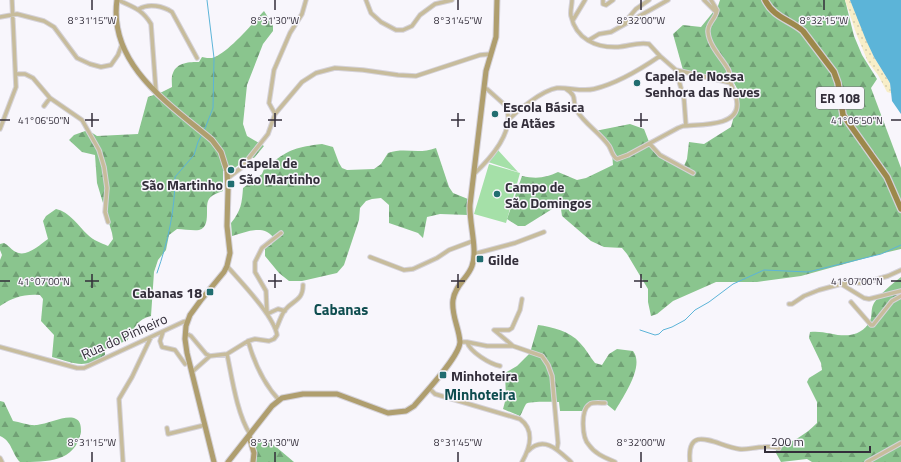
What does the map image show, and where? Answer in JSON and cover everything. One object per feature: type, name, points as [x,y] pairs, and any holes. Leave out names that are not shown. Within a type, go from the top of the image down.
[{"type":"main road","name":"ER 108","points":[[765,0],[774,13],[803,31],[834,72],[838,83],[843,114],[887,177],[901,209]]},
{"type":"street","points":[[0,129],[16,87],[12,0]]},
{"type":"street","points":[[156,92],[151,24],[146,15],[139,9],[117,0],[116,19],[118,33],[132,65],[156,92],[207,137],[221,152],[226,164],[228,178],[227,226],[230,253],[227,266],[221,276],[193,309],[185,333],[186,347],[214,462]]},
{"type":"street","points":[[274,114],[269,103],[274,70],[290,33],[302,14],[306,0]]},
{"type":"street","points":[[366,0],[371,13],[381,22],[396,30],[403,30],[412,26],[420,15],[435,4],[452,0]]},
{"type":"street","points":[[228,462],[272,406],[279,400],[294,395],[303,394],[337,394],[388,413],[406,411],[414,406],[456,353],[460,342],[453,313],[453,300],[456,289],[472,266],[474,254],[470,221],[470,205],[484,89],[488,64],[496,38],[497,0]]},
{"type":"street","points":[[572,0],[571,12],[576,28],[594,44],[618,47],[644,43],[649,44],[676,70],[731,83]]},
{"type":"street","points":[[573,20],[585,0]]},
{"type":"street","points":[[603,0],[602,3],[604,5],[607,5],[612,0]]},
{"type":"street","points":[[622,25],[632,13],[649,0]]},
{"type":"street","points":[[589,40],[599,34],[611,32],[668,0]]},
{"type":"street","points":[[704,0],[717,13]]},
{"type":"street","points":[[566,89],[572,93],[575,98],[577,111],[606,142],[615,158],[620,159],[650,144],[672,130],[686,126],[723,122],[733,116],[737,110],[737,103],[731,83],[730,72],[713,47],[708,34],[708,27],[717,13],[712,0]]},
{"type":"street","points":[[139,9],[143,7],[155,6],[166,8],[172,12],[196,58]]},
{"type":"street","points":[[0,17],[13,15],[25,16],[44,21],[54,27],[77,58],[95,66],[101,67],[111,65],[118,55],[122,44]]},
{"type":"street","points":[[228,178],[241,168],[268,134],[274,114],[302,82],[316,73],[335,68],[416,76],[480,55],[492,54]]},
{"type":"street","points":[[474,174],[499,145],[512,112],[547,91],[557,88],[588,90],[604,86],[660,56]]},
{"type":"street","points":[[676,70],[684,99],[686,126]]},
{"type":"street","points":[[16,74],[25,74],[33,78],[50,98],[82,120],[99,150],[104,167],[107,188],[105,212],[108,222]]},
{"type":"street","points":[[484,89],[489,91],[512,112]]},
{"type":"street","points":[[44,106],[50,98]]},
{"type":"street","points":[[650,144],[660,155],[693,173]]},
{"type":"street","points":[[474,254],[515,243],[544,232]]},
{"type":"street","points":[[266,314],[266,291],[255,272],[255,262],[262,248],[281,233]]},
{"type":"street","points":[[370,256],[404,270],[413,269],[449,250],[473,241]]},
{"type":"street","points":[[192,372],[210,356],[227,354],[248,341],[274,340],[277,335],[276,329],[266,314],[227,266]]},
{"type":"street","points":[[788,304],[792,304],[804,296],[819,290],[841,284],[863,283],[888,276],[901,270]]},
{"type":"street","points":[[841,284],[864,298],[869,299],[901,291]]},
{"type":"street","points":[[276,329],[284,311],[298,301],[302,293],[303,285]]},
{"type":"street","points":[[851,302],[871,325],[873,325],[892,301],[901,296]]},
{"type":"street","points":[[512,346],[494,330],[509,330],[512,328],[520,310],[522,299]]},
{"type":"street","points":[[266,314],[278,309],[284,311]]},
{"type":"street","name":"Rua do Pinheiro","points":[[0,347],[77,368],[84,368],[188,321]]},
{"type":"street","points":[[163,332],[160,341],[162,347],[175,350],[185,364]]},
{"type":"street","points":[[185,333],[191,336],[206,354],[210,356]]},
{"type":"street","points":[[123,462],[119,399],[132,377],[151,337]]},
{"type":"street","points":[[248,341],[252,354],[271,392],[279,400]]},
{"type":"street","points":[[460,342],[487,346],[512,346],[542,356],[548,365],[552,376],[558,443],[557,449]]},
{"type":"street","points":[[467,342],[468,345],[479,355],[492,364],[500,366]]},
{"type":"street","points":[[227,354],[241,416],[254,452],[253,462]]},
{"type":"street","points":[[429,388],[435,394],[520,419],[529,429],[527,452],[522,462]]},
{"type":"street","points":[[605,404],[591,403],[588,405],[584,417],[584,433],[588,445],[596,452],[615,462]]},
{"type":"street","points":[[167,428],[168,434],[205,425]]},
{"type":"street","points":[[690,462],[690,445],[699,439],[736,448],[765,446],[779,448]]},
{"type":"street","points":[[867,462],[901,442]]},
{"type":"street","points":[[527,452],[536,445],[549,445],[557,449],[571,462]]},
{"type":"street","points":[[0,458],[2,462]]},
{"type":"green space","points":[[720,0],[845,0],[854,36],[862,55],[877,79],[871,88],[901,168],[901,249],[801,276],[757,282],[716,282],[673,301],[657,314],[651,316],[648,302],[648,289],[622,248],[604,247],[591,241],[562,216],[561,209],[557,206],[525,226],[518,226],[507,219],[522,176],[541,177],[549,176],[558,172],[577,180],[586,178],[613,165],[612,153],[595,131],[630,124],[644,129],[651,147],[664,160],[683,168],[687,159],[689,142],[704,144],[731,127],[740,94],[733,81],[707,77],[683,70],[673,34],[683,25],[701,27],[718,6]]},
{"type":"green space","points":[[264,11],[273,25],[273,31],[263,44],[247,85],[243,124],[247,136],[264,146],[254,158],[249,157],[232,170],[223,171],[223,191],[210,197],[207,204],[207,217],[203,228],[199,230],[177,229],[169,235],[166,250],[158,260],[154,272],[151,316],[142,319],[139,322],[127,341],[109,346],[105,350],[105,355],[97,360],[85,364],[73,363],[52,357],[54,335],[41,321],[43,299],[40,295],[19,297],[0,306],[0,260],[2,255],[0,244],[4,243],[19,253],[32,250],[48,239],[43,221],[46,216],[56,209],[70,216],[92,238],[108,246],[113,239],[97,183],[95,155],[82,152],[69,140],[74,135],[88,130],[97,136],[138,134],[148,97],[172,87],[172,75],[177,67],[184,63],[199,62],[202,57],[212,58],[225,51],[240,38]]},
{"type":"green space","points":[[322,144],[333,147],[342,168],[347,170],[374,169],[381,164],[388,153],[394,151],[423,151],[436,148],[449,187],[453,193],[468,199],[468,215],[440,214],[427,217],[423,238],[418,233],[389,223],[389,205],[381,198],[366,201],[360,208],[359,220],[344,265],[337,273],[302,281],[289,281],[279,273],[265,256],[265,248],[272,244],[273,237],[269,233],[254,230],[232,236],[231,223],[237,215],[240,207],[243,188],[262,174],[266,164],[270,164],[283,155],[294,150],[306,146]]},
{"type":"green space","points":[[497,149],[518,172],[488,162]]},
{"type":"green space","name":"Campo de São Domingos","points":[[489,164],[520,173],[506,223],[474,214]]},
{"type":"green space","points":[[901,277],[901,462],[812,462],[807,459],[781,462],[776,453],[776,448],[798,438],[817,423],[817,402],[807,382],[809,378],[822,370],[821,363],[809,338],[810,332],[845,335],[860,332],[870,321],[874,303],[883,292]]},
{"type":"green space","points":[[538,325],[555,328],[571,335],[582,345],[595,363],[602,365],[609,354],[617,349],[633,351],[636,357],[635,373],[615,411],[604,402],[589,402],[586,411],[560,411],[559,402],[532,402],[526,404],[520,416],[503,409],[506,398],[505,373],[517,366],[530,353]]},
{"type":"green space","points":[[0,401],[4,402],[13,421],[34,425],[68,418],[78,420],[80,423],[81,432],[78,442],[66,455],[59,458],[40,462],[20,462],[7,441],[0,436]]},
{"type":"green space","points":[[254,439],[269,441],[294,462],[256,462],[257,454]]},
{"type":"sand","points":[[845,0],[850,0],[874,57],[890,83],[891,93],[887,92],[878,75],[868,62]]},
{"type":"water","points":[[850,0],[901,0],[901,114],[892,101],[890,83],[874,57]]},
{"type":"waterway","points":[[204,131],[213,108],[214,58],[207,0]]},
{"type":"waterway","points":[[157,273],[170,226],[174,202],[175,177],[194,155],[202,134]]},
{"type":"waterway","points":[[640,330],[655,335],[659,334],[663,330],[685,320],[695,310],[709,302],[733,284],[764,270],[808,272],[881,254],[901,245]]},
{"type":"place","name":"Capela de Nossa Senhora das Neves","points":[[637,83]]},
{"type":"place","name":"Escola Básica de Atães","points":[[495,114]]},
{"type":"place","name":"Capela de São Martinho","points":[[231,170]]},
{"type":"place","name":"São Martinho","points":[[231,184]]},
{"type":"place","name":"Campo de São Domingos","points":[[497,194]]},
{"type":"place","name":"Gilde","points":[[480,259]]},
{"type":"place","name":"Cabanas 18","points":[[210,292]]},
{"type":"place","name":"Minhoteira","points":[[443,375]]},
{"type":"district","name":"Cabanas","points":[[341,309]]},
{"type":"district","name":"Minhoteira","points":[[480,394]]}]
